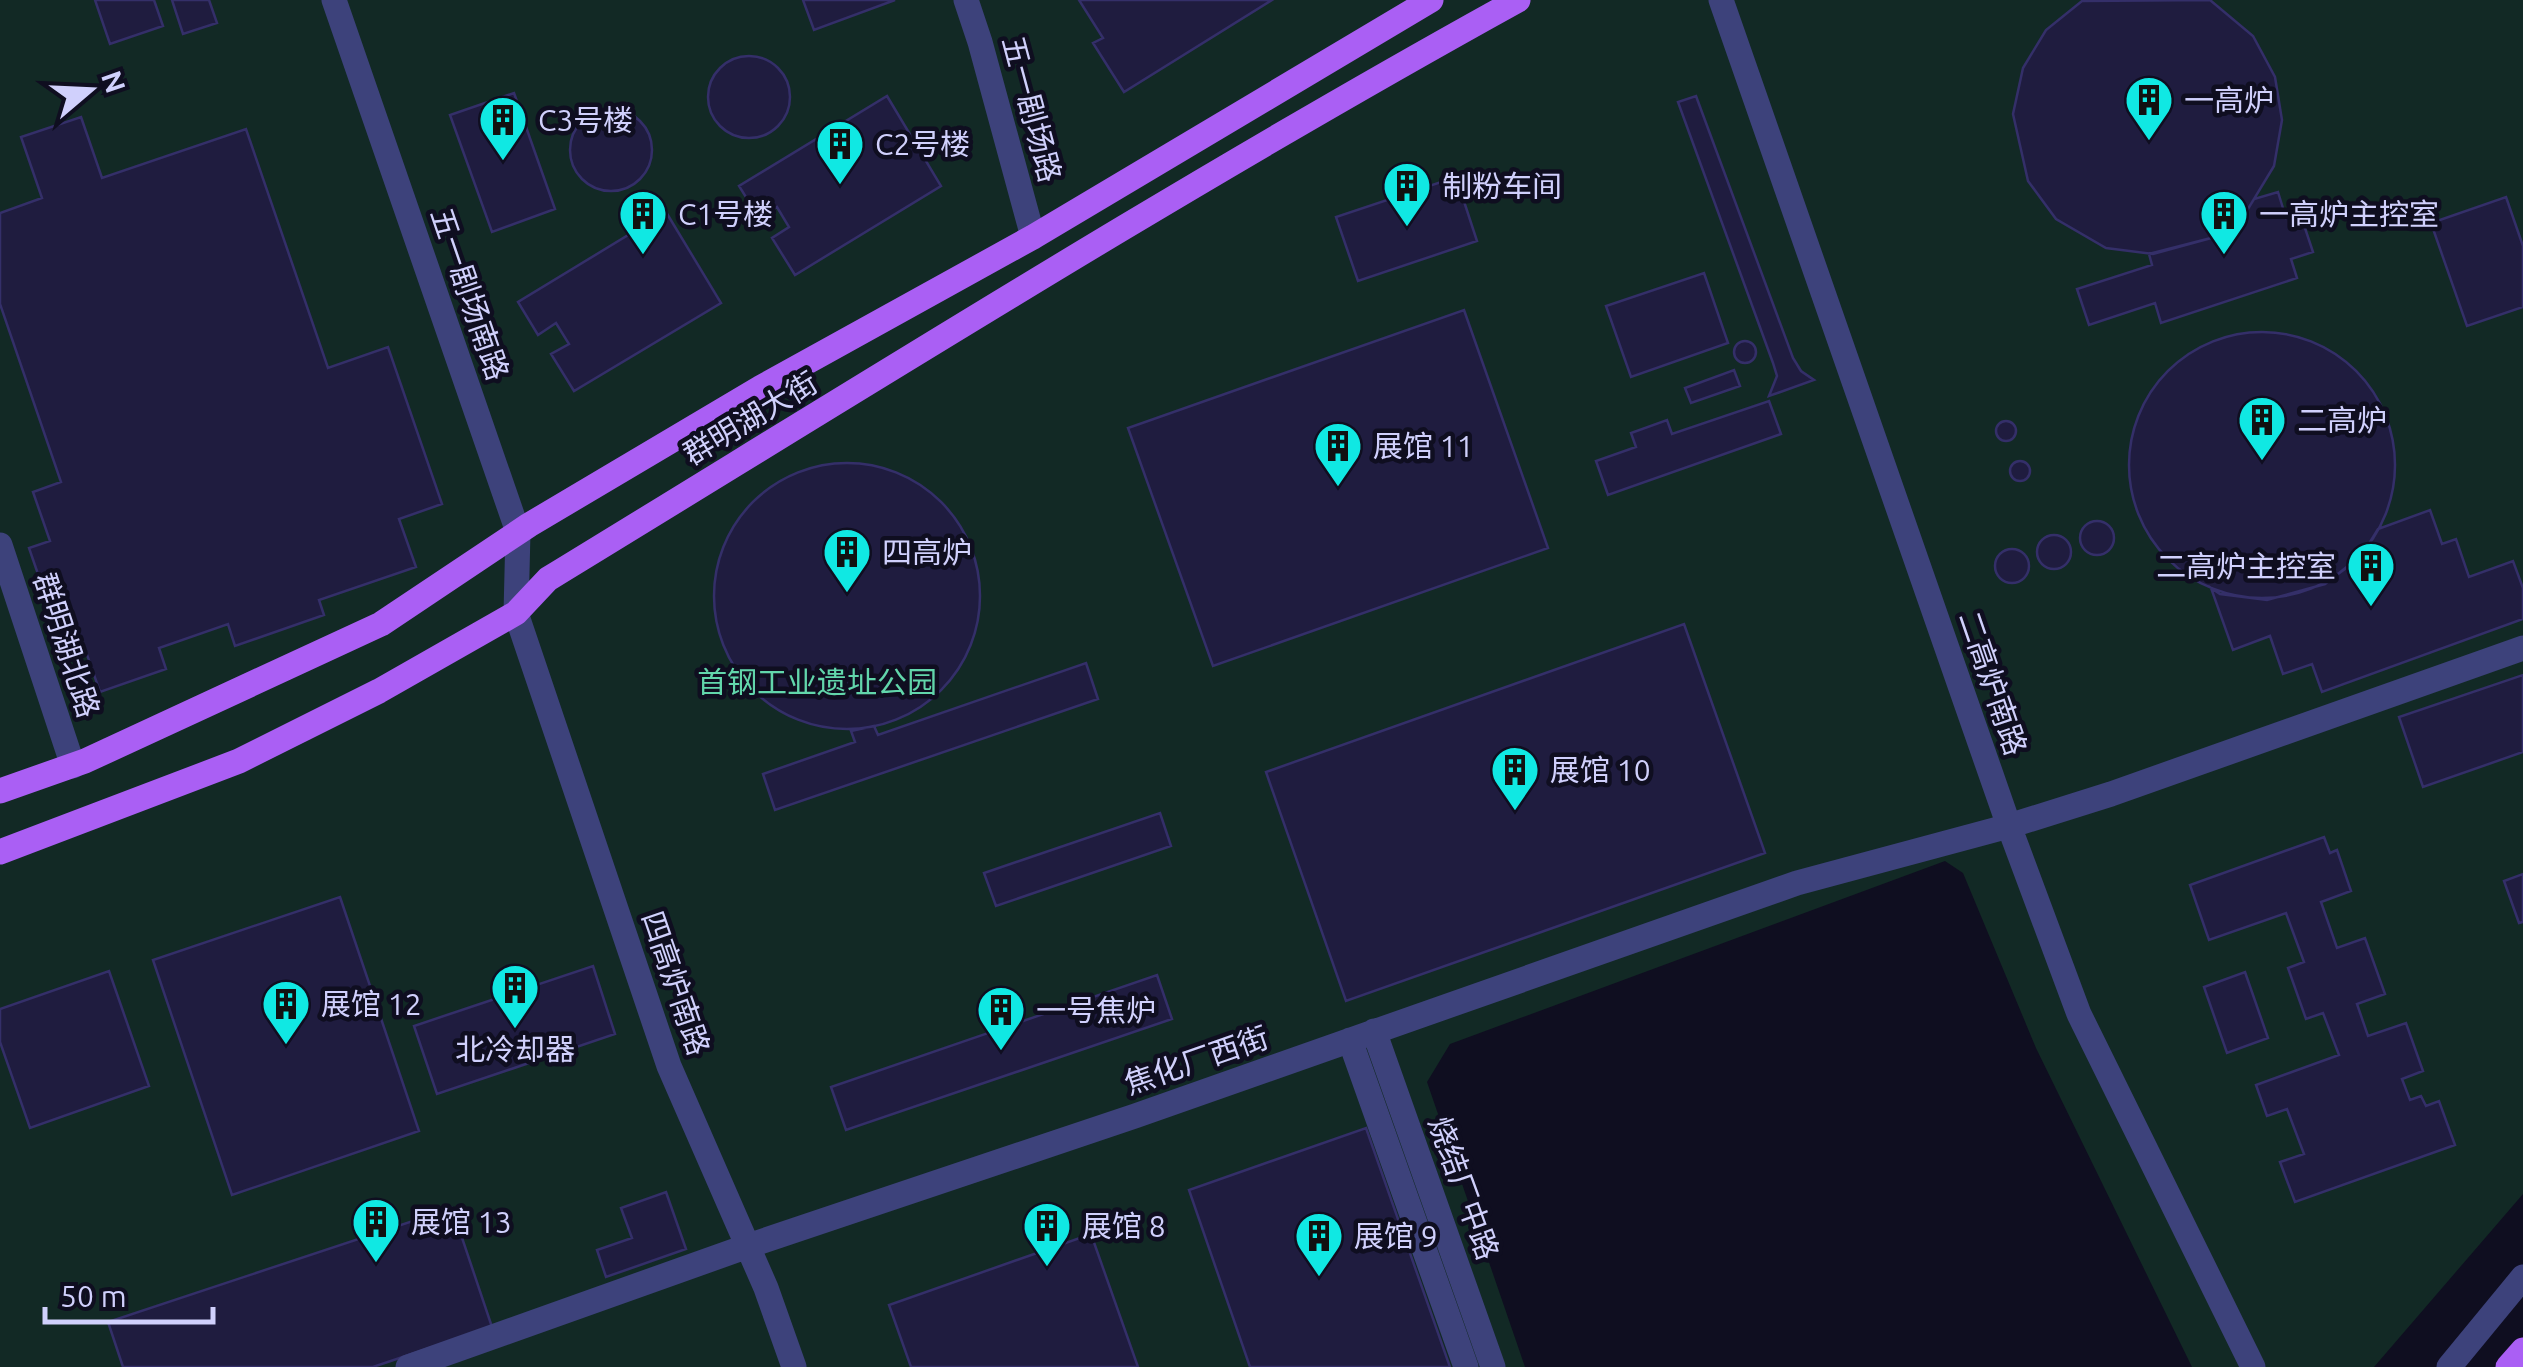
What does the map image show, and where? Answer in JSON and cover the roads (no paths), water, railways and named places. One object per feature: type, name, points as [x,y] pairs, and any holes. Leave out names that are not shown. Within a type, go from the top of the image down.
[{"type":"main road","name":"群明湖大街","points":[[0,791],[73,766],[381,624],[518,532],[760,388],[1033,237],[1431,0]]},
{"type":"main road","name":"群明湖大街","points":[[0,852],[238,761],[378,691],[516,613],[548,579],[564,569],[1354,92],[1518,0]]},
{"type":"main road","points":[[2508,1367],[2523,1350]]},
{"type":"street","name":"五一剧场南路","points":[[334,0],[518,532],[516,613]]},
{"type":"street","name":"五一剧场路","points":[[966,0],[1033,237]]},
{"type":"street","name":"二高炉南路","points":[[1721,0],[2008,826],[2079,1014],[2253,1367]]},
{"type":"street","name":"群明湖北路","points":[[0,545],[73,766]]},
{"type":"street","name":"四高炉南路","points":[[516,613],[668,1066],[748,1246],[794,1367]]},
{"type":"street","name":"焦化厂西街","points":[[408,1367],[1796,883],[2008,826],[2130,788],[2523,648]]},
{"type":"street","name":"烧结厂中路","points":[[1362,1036],[1466,1367]]},
{"type":"street","name":"烧结厂中路","points":[[1362,1036],[1493,1367]]},
{"type":"street","points":[[2448,1367],[2523,1277]]},
{"type":"place","name":"一高炉","points":[[2149,142]]},
{"type":"place","name":"C3号楼","points":[[503,162]]},
{"type":"place","name":"C2号楼","points":[[840,186]]},
{"type":"place","name":"制粉车间","points":[[1407,228]]},
{"type":"place","name":"C1号楼","points":[[643,256]]},
{"type":"place","name":"一高炉主控室","points":[[2224,256]]},
{"type":"place","name":"二高炉","points":[[2262,462]]},
{"type":"place","name":"展馆 11","points":[[1338,488]]},
{"type":"place","name":"四高炉","points":[[847,594]]},
{"type":"place","name":"二高炉主控室","points":[[2371,608]]},
{"type":"place","name":"展馆 10","points":[[1515,812]]},
{"type":"place","name":"北冷却器","points":[[515,1030]]},
{"type":"place","name":"展馆 12","points":[[286,1046]]},
{"type":"place","name":"一号焦炉","points":[[1001,1052]]},
{"type":"place","name":"展馆 13","points":[[376,1264]]},
{"type":"place","name":"展馆 8","points":[[1047,1268]]},
{"type":"place","name":"展馆 9","points":[[1319,1278]]},
{"type":"park label","name":"首钢工业遗址公园","points":[[817,682]]}]
